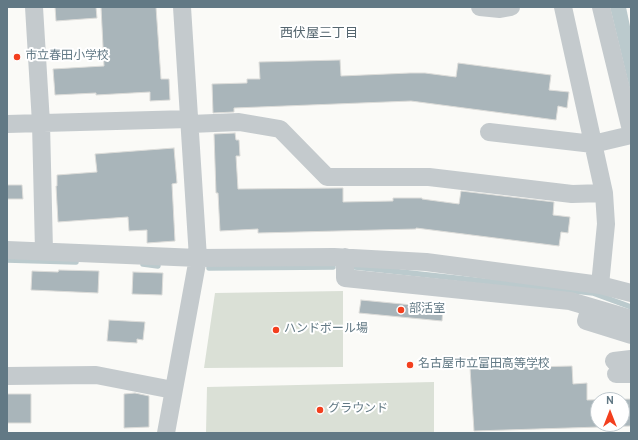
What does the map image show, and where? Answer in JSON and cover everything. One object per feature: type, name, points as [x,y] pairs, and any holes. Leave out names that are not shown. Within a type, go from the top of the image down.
[{"type":"street","points":[[34,7],[41,123],[44,251]]},
{"type":"street","points":[[166,433],[198,258],[182,7]]},
{"type":"street","points":[[480,7],[500,9],[511,7]]},
{"type":"street","points":[[562,7],[604,193],[606,224],[600,284]]},
{"type":"street","points":[[602,7],[631,130]]},
{"type":"street","points":[[7,124],[239,122],[280,129],[327,177],[429,177],[572,194],[604,193]]},
{"type":"street","points":[[489,132],[593,144],[631,136]]},
{"type":"street","points":[[7,250],[198,258],[345,257],[426,262],[600,284],[631,293]]},
{"type":"street","points":[[345,257],[345,278],[570,301],[631,319]]},
{"type":"street","points":[[590,307],[586,321],[631,335]]},
{"type":"street","points":[[7,376],[96,375],[173,390]]},
{"type":"shaded area","points":[[610,7],[626,7],[631,31],[631,94]]},
{"type":"shaded area","name":"ハンドボール場","points":[[343,291],[343,367],[204,368],[215,293]]},
{"type":"shaded area","name":"グラウンド","points":[[434,382],[434,433],[206,433],[207,387]]},
{"type":"building","points":[[55,7],[96,7],[97,18],[56,21]]},
{"type":"building","points":[[101,7],[156,7],[161,79],[169,79],[170,100],[150,101],[150,92],[96,95],[96,93],[55,95],[53,69],[104,66]]},
{"type":"building","points":[[340,60],[341,76],[425,73],[456,77],[458,63],[551,75],[549,90],[569,92],[567,108],[558,106],[556,120],[411,101],[234,108],[234,112],[213,113],[212,84],[247,83],[247,79],[260,79],[259,62]]},
{"type":"building","points":[[235,133],[236,140],[239,140],[240,156],[236,156],[238,189],[343,188],[343,202],[393,201],[393,198],[422,198],[459,204],[461,191],[554,202],[553,215],[570,217],[568,233],[561,232],[559,246],[416,228],[258,233],[258,229],[220,231],[218,193],[216,193],[214,134]]},
{"type":"building","points":[[174,148],[177,183],[172,184],[175,241],[147,243],[147,230],[129,231],[128,217],[58,222],[56,186],[57,175],[97,172],[95,154]]},
{"type":"building","points":[[7,185],[22,185],[23,199],[7,199]]},
{"type":"building","points":[[59,270],[99,271],[98,293],[31,290],[32,271],[58,272]]},
{"type":"building","points":[[133,272],[163,273],[162,295],[132,294]]},
{"type":"building","name":"部活室","points":[[361,300],[443,308],[442,321],[359,313]]},
{"type":"building","points":[[109,320],[145,322],[143,340],[137,339],[137,343],[107,341]]},
{"type":"building","points":[[572,366],[573,384],[587,383],[587,400],[590,400],[590,427],[474,431],[470,368]]},
{"type":"building","points":[[135,393],[149,396],[149,427],[124,428],[124,394]]},
{"type":"building","points":[[7,394],[31,394],[31,423],[7,423]]},
{"type":"building","points":[[631,399],[631,426],[630,426]]},
{"type":"waterway","points":[[7,260],[76,262]]},
{"type":"waterway","points":[[143,264],[158,266]]},
{"type":"waterway","points":[[209,268],[333,267]]},
{"type":"waterway","points":[[355,267],[593,293],[631,307]]},
{"type":"place","name":"市立春田小学校","points":[[17,57]]},
{"type":"place","name":"部活室","points":[[401,310]]},
{"type":"place","name":"ハンドボール場","points":[[276,330]]},
{"type":"place","name":"名古屋市立富田高等学校","points":[[410,365]]},
{"type":"place","name":"グラウンド","points":[[320,410]]},
{"type":"district","name":"西伏屋三丁目","points":[[319,34]]}]
